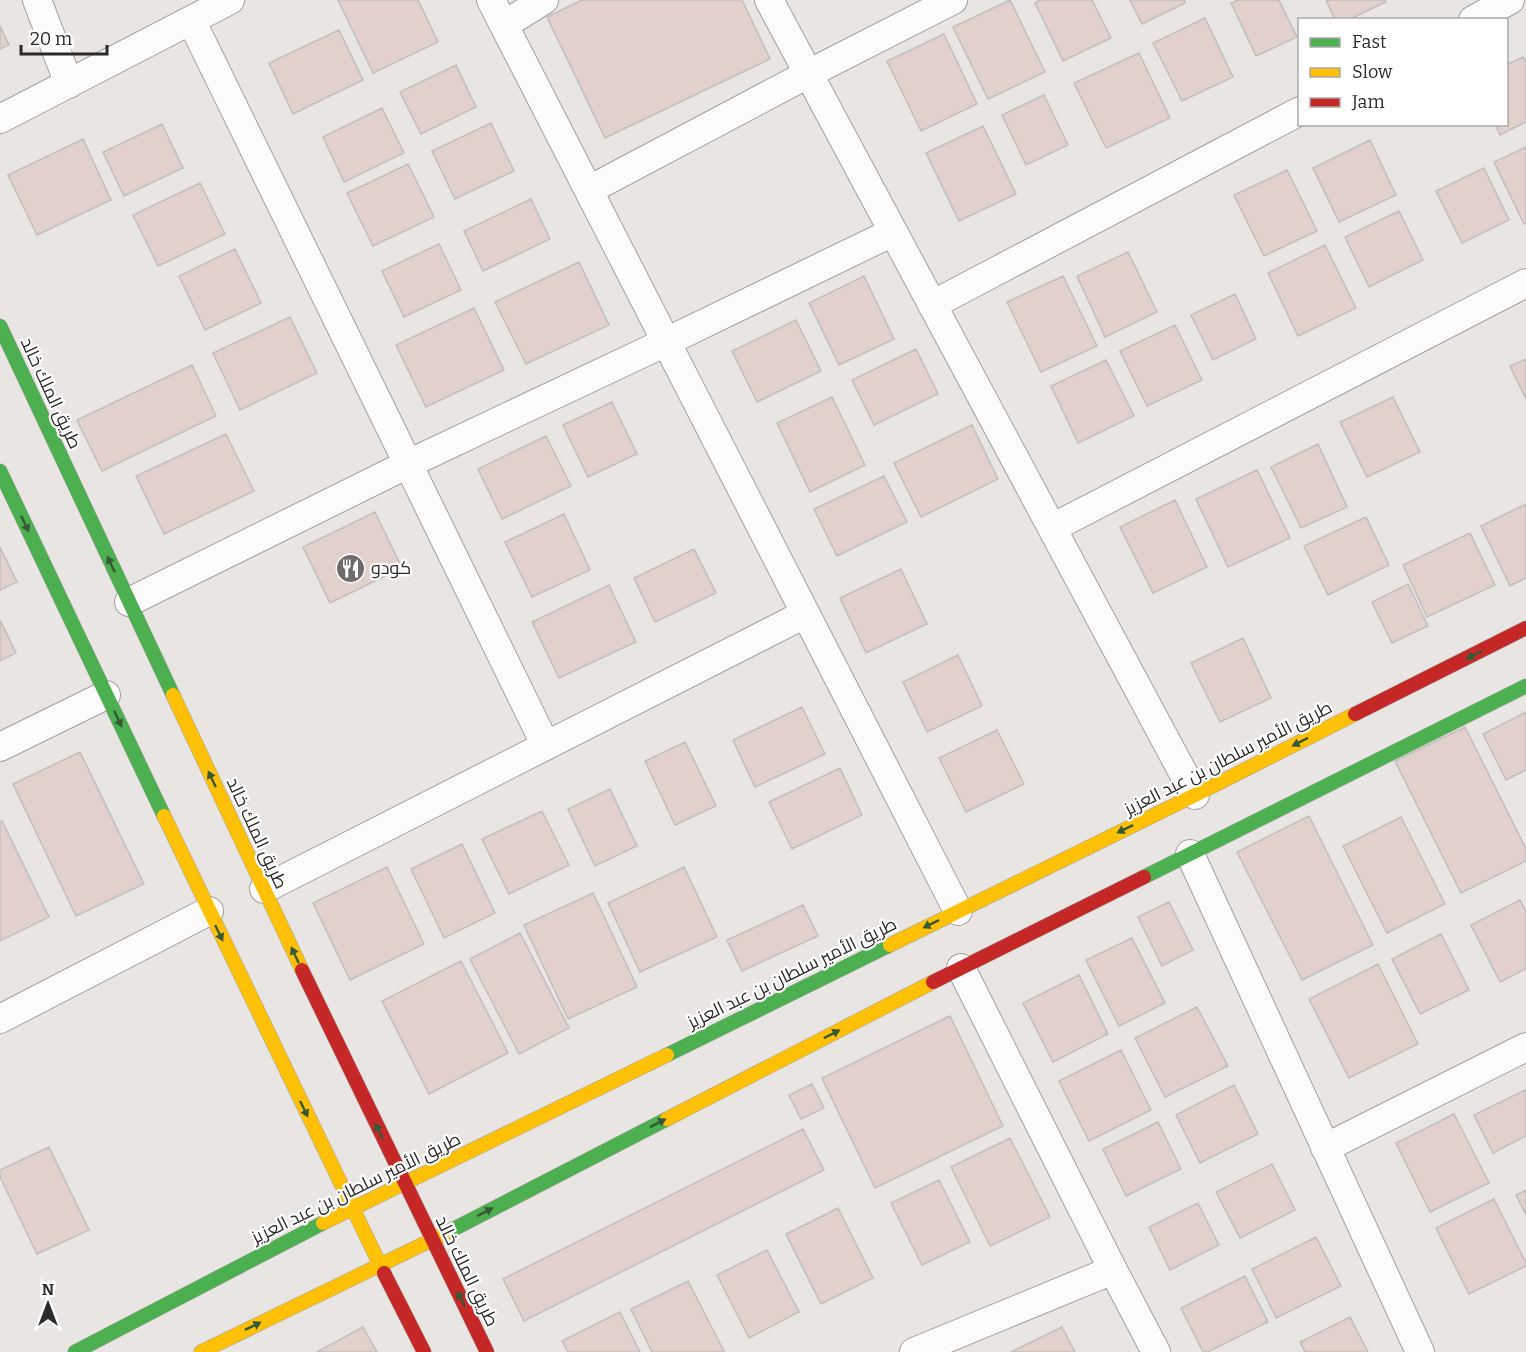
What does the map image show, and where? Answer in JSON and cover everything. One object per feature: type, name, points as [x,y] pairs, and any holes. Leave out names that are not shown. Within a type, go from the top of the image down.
[{"type":"main road","name":"طريق الملك خالد","points":[[0,326],[404,1184],[487,1352]]},
{"type":"main road","points":[[0,471],[208,911],[424,1352]]},
{"type":"main road","name":"طريق الأمير سلطان بن عبد العزيز","points":[[75,1352],[352,1208],[1195,795],[1526,628]]},
{"type":"main road","points":[[201,1352],[432,1240],[961,968],[1526,686]]},
{"type":"street","points":[[37,0],[69,84]]},
{"type":"street","points":[[0,120],[230,0]]},
{"type":"street","points":[[491,0],[958,911]]},
{"type":"street","points":[[504,26],[544,0]]},
{"type":"street","points":[[769,0],[1195,795]]},
{"type":"street","points":[[589,190],[953,0]]},
{"type":"street","points":[[1477,18],[1510,0]]},
{"type":"street","points":[[191,20],[546,746]]},
{"type":"street","points":[[932,305],[1298,112]]},
{"type":"street","points":[[129,602],[408,464],[893,232]]},
{"type":"street","points":[[1052,528],[1526,283]]},
{"type":"street","points":[[264,889],[805,614]]},
{"type":"street","points":[[0,747],[106,695]]},
{"type":"street","points":[[1190,854],[1419,1352]]},
{"type":"street","points":[[0,1019],[208,911]]},
{"type":"street","points":[[961,968],[1156,1352]]},
{"type":"street","points":[[1325,1148],[1526,1047]]},
{"type":"street","points":[[914,1352],[1113,1270]]},
{"type":"building","points":[[338,0],[418,0],[438,42],[373,73]]},
{"type":"building","points":[[582,0],[742,0],[770,59],[605,138],[547,17]]},
{"type":"building","points":[[1010,0],[1045,72],[988,99],[953,27]]},
{"type":"building","points":[[1040,0],[1092,0],[1111,38],[1063,61],[1035,3]]},
{"type":"building","points":[[1130,0],[1184,0],[1185,3],[1142,24]]},
{"type":"building","points":[[1238,0],[1279,0],[1297,37],[1256,56],[1231,3]]},
{"type":"building","points":[[1326,0],[1385,0],[1386,2],[1352,18],[1334,18]]},
{"type":"building","points":[[1205,18],[1233,77],[1182,101],[1153,43]]},
{"type":"building","points":[[0,26],[9,45],[0,49]]},
{"type":"building","points":[[339,30],[363,80],[293,114],[269,63]]},
{"type":"building","points":[[944,34],[977,104],[921,131],[887,61]]},
{"type":"building","points":[[1139,53],[1170,118],[1106,148],[1074,83]]},
{"type":"building","points":[[1523,57],[1526,62],[1526,122],[1500,135],[1496,126],[1508,126],[1508,64]]},
{"type":"building","points":[[456,65],[476,107],[421,134],[400,92]]},
{"type":"building","points":[[1044,95],[1068,145],[1026,165],[1002,115]]},
{"type":"building","points":[[382,108],[404,153],[344,182],[323,137]]},
{"type":"building","points":[[491,123],[514,171],[455,199],[432,151]]},
{"type":"building","points":[[162,124],[183,168],[124,196],[103,152]]},
{"type":"building","points":[[983,126],[1016,194],[959,221],[926,153]]},
{"type":"building","points":[[83,139],[111,200],[37,235],[8,175]]},
{"type":"building","points":[[1370,140],[1396,195],[1339,222],[1313,168]]},
{"type":"building","points":[[1526,147],[1526,223],[1524,224],[1494,162]]},
{"type":"building","points":[[408,164],[434,217],[373,246],[347,193]]},
{"type":"building","points":[[1484,168],[1509,220],[1462,243],[1436,191]]},
{"type":"building","points":[[1287,170],[1317,231],[1264,256],[1234,195]]},
{"type":"building","points":[[200,183],[225,234],[158,266],[133,215]]},
{"type":"building","points":[[531,199],[550,239],[483,271],[464,231]]},
{"type":"building","points":[[1399,211],[1423,260],[1369,287],[1345,237]]},
{"type":"building","points":[[439,244],[461,290],[404,317],[382,271]]},
{"type":"building","points":[[1325,245],[1356,308],[1298,336],[1268,273]]},
{"type":"building","points":[[235,249],[261,303],[205,330],[179,276]]},
{"type":"building","points":[[1128,252],[1157,312],[1105,337],[1077,276]]},
{"type":"building","points":[[579,262],[609,325],[526,364],[495,302]]},
{"type":"building","points":[[864,276],[894,339],[839,365],[809,303]]},
{"type":"building","points":[[1063,276],[1097,346],[1041,372],[1007,302]]},
{"type":"building","points":[[1235,294],[1256,339],[1213,360],[1191,315]]},
{"type":"building","points":[[474,308],[504,370],[426,407],[396,345]]},
{"type":"building","points":[[290,317],[317,373],[240,410],[213,353]]},
{"type":"building","points":[[796,320],[821,371],[757,402],[732,351]]},
{"type":"building","points":[[1175,325],[1202,380],[1147,406],[1120,351]]},
{"type":"building","points":[[916,349],[938,394],[874,425],[852,380]]},
{"type":"building","points":[[1526,359],[1526,399],[1510,366]]},
{"type":"building","points":[[1106,360],[1134,416],[1078,443],[1051,386]]},
{"type":"building","points":[[192,365],[216,416],[102,471],[77,420]]},
{"type":"building","points":[[832,397],[865,465],[810,492],[777,423]]},
{"type":"building","points":[[1393,397],[1420,452],[1367,477],[1340,422]]},
{"type":"building","points":[[612,402],[637,454],[588,477],[563,425]]},
{"type":"building","points":[[972,425],[998,479],[921,517],[894,463]]},
{"type":"building","points":[[226,434],[254,491],[164,534],[136,476]]},
{"type":"building","points":[[546,436],[571,486],[502,519],[478,469]]},
{"type":"building","points":[[1318,444],[1347,507],[1301,528],[1271,467]]},
{"type":"building","points":[[1257,470],[1290,538],[1228,567],[1196,499]]},
{"type":"building","points":[[884,476],[907,522],[837,556],[814,509]]},
{"type":"building","points":[[1175,500],[1207,567],[1153,593],[1120,527]]},
{"type":"building","points":[[1526,504],[1526,578],[1510,586],[1481,526]]},
{"type":"building","points":[[375,512],[402,568],[330,603],[303,547]]},
{"type":"building","points":[[564,514],[590,570],[532,597],[505,542]]},
{"type":"building","points":[[1366,517],[1389,565],[1328,595],[1304,546]]},
{"type":"building","points":[[1470,533],[1495,585],[1427,617],[1403,565]]},
{"type":"building","points":[[0,547],[17,582],[0,590]]},
{"type":"building","points":[[694,549],[716,593],[655,622],[634,578]]},
{"type":"building","points":[[901,569],[927,624],[866,653],[840,598]]},
{"type":"building","points":[[1408,584],[1428,626],[1392,643],[1372,602]]},
{"type":"building","points":[[609,585],[636,642],[559,678],[532,622]]},
{"type":"building","points":[[0,620],[16,653],[0,661]]},
{"type":"building","points":[[1243,638],[1271,698],[1220,722],[1191,663]]},
{"type":"building","points":[[958,655],[982,706],[927,732],[903,682]]},
{"type":"building","points":[[802,707],[825,754],[755,787],[733,740]]},
{"type":"building","points":[[1526,712],[1526,770],[1506,780],[1483,734]]},
{"type":"building","points":[[1465,727],[1526,849],[1526,861],[1461,893],[1395,761]]},
{"type":"building","points":[[997,730],[1024,784],[966,812],[939,758]]},
{"type":"building","points":[[685,742],[716,806],[675,825],[645,761]]},
{"type":"building","points":[[80,752],[144,884],[76,916],[13,784]]},
{"type":"building","points":[[840,768],[862,815],[792,849],[769,802]]},
{"type":"building","points":[[610,789],[637,846],[595,866],[568,809]]},
{"type":"building","points":[[542,811],[569,865],[509,894],[482,839]]},
{"type":"building","points":[[1309,816],[1373,945],[1302,980],[1237,852]]},
{"type":"building","points":[[1401,817],[1445,904],[1387,933],[1343,846]]},
{"type":"building","points":[[2,821],[49,917],[0,941],[0,822]]},
{"type":"building","points":[[462,844],[495,913],[444,938],[411,869]]},
{"type":"building","points":[[387,867],[424,944],[350,980],[313,903]]},
{"type":"building","points":[[684,867],[717,937],[640,972],[608,903]]},
{"type":"building","points":[[593,893],[637,987],[568,1019],[524,925]]},
{"type":"building","points":[[1520,900],[1526,912],[1526,969],[1500,982],[1471,925]]},
{"type":"building","points":[[1169,902],[1193,950],[1162,966],[1138,917]]},
{"type":"building","points":[[803,905],[818,936],[742,971],[727,940]]},
{"type":"building","points":[[520,933],[569,1028],[519,1054],[470,959]]},
{"type":"building","points":[[1441,934],[1469,990],[1420,1014],[1392,959]]},
{"type":"building","points":[[1132,938],[1165,1003],[1119,1026],[1086,960]]},
{"type":"building","points":[[461,961],[508,1053],[429,1094],[382,1001]]},
{"type":"building","points":[[1378,964],[1418,1044],[1349,1078],[1309,999]]},
{"type":"building","points":[[1079,975],[1108,1034],[1053,1062],[1023,1003]]},
{"type":"building","points":[[1197,1007],[1228,1066],[1165,1097],[1135,1038]]},
{"type":"building","points":[[950,1016],[1003,1126],[875,1188],[822,1078]]},
{"type":"building","points":[[1121,1050],[1151,1110],[1089,1141],[1059,1081]]},
{"type":"building","points":[[812,1084],[824,1108],[801,1119],[789,1095]]},
{"type":"building","points":[[1234,1085],[1258,1134],[1200,1163],[1176,1115]]},
{"type":"building","points":[[1525,1090],[1526,1136],[1493,1153],[1474,1115]]},
{"type":"building","points":[[1454,1114],[1489,1183],[1430,1212],[1396,1143]]},
{"type":"building","points":[[1158,1122],[1181,1169],[1126,1196],[1103,1149]]},
{"type":"building","points":[[803,1129],[824,1170],[524,1321],[503,1279]]},
{"type":"building","points":[[1010,1138],[1050,1217],[990,1246],[951,1167]]},
{"type":"building","points":[[49,1147],[89,1230],[37,1254],[0,1177],[0,1170]]},
{"type":"building","points":[[1272,1164],[1295,1210],[1240,1238],[1216,1192]]},
{"type":"building","points":[[939,1180],[970,1242],[922,1265],[891,1203]]},
{"type":"building","points":[[1526,1190],[1526,1215],[1516,1195]]},
{"type":"building","points":[[1494,1199],[1526,1266],[1469,1294],[1436,1228]]},
{"type":"building","points":[[1198,1203],[1219,1245],[1170,1270],[1149,1227]]},
{"type":"building","points":[[838,1208],[873,1278],[821,1304],[786,1234]]},
{"type":"building","points":[[1316,1237],[1341,1286],[1276,1318],[1252,1269]]},
{"type":"building","points":[[767,1250],[799,1312],[749,1338],[717,1275]]},
{"type":"building","points":[[1245,1276],[1268,1322],[1208,1352],[1203,1352],[1181,1308]]},
{"type":"building","points":[[688,1281],[724,1351],[652,1352],[631,1309]]},
{"type":"building","points":[[620,1312],[640,1352],[568,1352],[562,1341]]},
{"type":"building","points":[[1350,1317],[1368,1352],[1305,1352],[1300,1342]]},
{"type":"building","points":[[363,1327],[377,1352],[317,1352]]},
{"type":"building","points":[[1062,1327],[1075,1352],[1011,1352]]},
{"type":"traffic: fast","points":[[0,326],[173,695]]},
{"type":"traffic: fast","points":[[0,471],[164,816]]},
{"type":"traffic: fast","points":[[1144,877],[1526,686]]},
{"type":"traffic: fast","points":[[667,1055],[890,945]]},
{"type":"traffic: fast","points":[[444,1234],[667,1119]]},
{"type":"traffic: fast","points":[[75,1352],[323,1223]]},
{"type":"traffic: slow","points":[[173,695],[302,970]]},
{"type":"traffic: slow","points":[[890,945],[1355,714]]},
{"type":"traffic: slow","points":[[164,816],[384,1273]]},
{"type":"traffic: slow","points":[[667,1119],[933,982]]},
{"type":"traffic: slow","points":[[323,1223],[667,1055]]},
{"type":"traffic: slow","points":[[201,1352],[444,1234]]},
{"type":"traffic: jam","points":[[1355,714],[1526,628]]},
{"type":"traffic: jam","points":[[933,982],[1144,877]]},
{"type":"traffic: jam","points":[[302,970],[487,1352]]},
{"type":"traffic: jam","points":[[384,1273],[424,1352]]},
{"type":"place","name":"كودو","points":[[350,568]]}]
